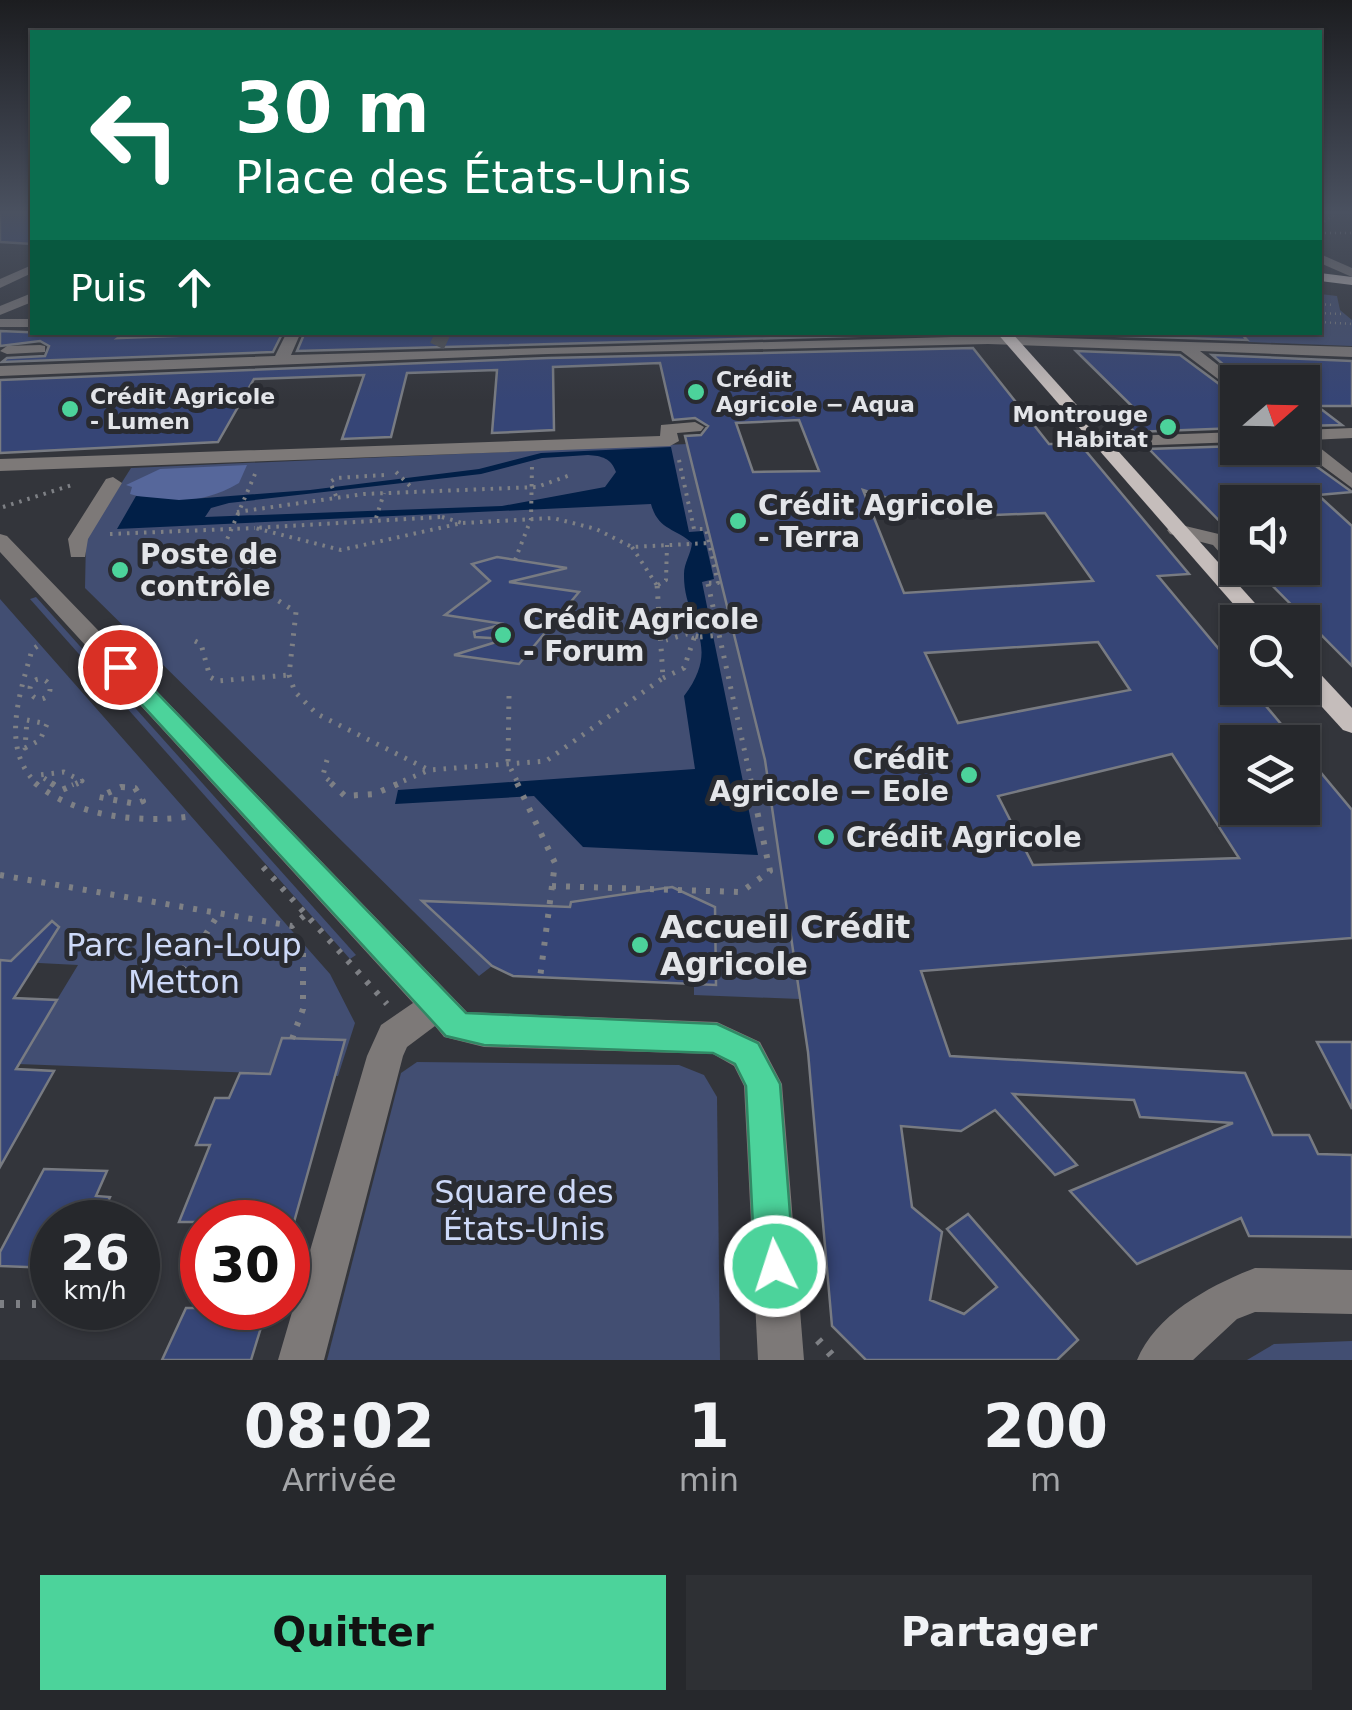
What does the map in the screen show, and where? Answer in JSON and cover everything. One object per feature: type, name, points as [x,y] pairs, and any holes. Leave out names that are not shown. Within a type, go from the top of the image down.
[{"type":"main road","points":[[1325,274],[1352,277]]},
{"type":"main road","points":[[1006,336],[1220,577]]},
{"type":"main road","points":[[1227,585],[1246,605]]},
{"type":"main road","points":[[1320,689],[1352,724]]},
{"type":"street","points":[[0,311],[30,298]]},
{"type":"street","points":[[0,311],[30,311]]},
{"type":"street","points":[[0,323],[30,323]]},
{"type":"street","points":[[281,360],[293,335]]},
{"type":"street","points":[[548,350],[555,335]]},
{"type":"street","points":[[0,370],[281,360],[440,342],[548,350],[752,338],[1006,336],[1352,352]]},
{"type":"street","points":[[1184,346],[1220,375]]},
{"type":"street","points":[[2,352],[40,349]]},
{"type":"street","points":[[0,465],[102,474],[170,462],[670,441],[667,428],[695,428]]},
{"type":"street","points":[[1320,437],[1352,434]]},
{"type":"street","points":[[1102,442],[1220,438]]},
{"type":"street","points":[[1320,454],[1352,482]]},
{"type":"street","points":[[102,474],[170,462]]},
{"type":"street","points":[[78,554],[78,539],[102,474]]},
{"type":"street","points":[[2,524],[457,1026],[469,1030],[717,1038],[747,1054],[763,1084],[782,1360]]},
{"type":"street","points":[[1176,530],[1220,540]]},
{"type":"street","points":[[301,1360],[385,1056],[394,1036],[437,1005]]},
{"type":"street","points":[[1160,1360],[1222,1303],[1255,1290],[1352,1292]]},
{"type":"path","points":[[1322,304],[1333,305]]},
{"type":"path","points":[[1322,313],[1343,314]]},
{"type":"path","points":[[1322,322],[1352,324]]},
{"type":"path","points":[[552,886],[741,892],[770,871],[717,636],[708,584],[718,583],[706,528],[694,529],[676,444],[670,441]]},
{"type":"path","points":[[515,560],[531,519],[532,465]]},
{"type":"path","points":[[2,524],[102,474]]},
{"type":"path","points":[[398,474],[414,490]]},
{"type":"path","points":[[237,512],[286,508],[335,495],[531,490],[573,474]]},
{"type":"path","points":[[330,482],[335,495]]},
{"type":"path","points":[[247,491],[216,566],[285,602],[296,612],[289,675],[295,692],[317,714],[429,770]]},
{"type":"path","points":[[376,518],[384,493]]},
{"type":"path","points":[[98,534],[255,528],[376,518],[442,517],[462,523]]},
{"type":"path","points":[[255,528],[341,550],[462,523],[553,518],[596,529],[632,546],[709,543]]},
{"type":"path","points":[[632,546],[658,585],[664,640],[663,678]]},
{"type":"path","points":[[658,585],[666,580],[667,546]]},
{"type":"path","points":[[664,640],[687,634],[717,636]]},
{"type":"path","points":[[326,760],[323,775],[345,796],[374,794],[429,770],[546,761],[663,678],[684,668],[694,638],[700,636]]},
{"type":"path","points":[[195,640],[202,644],[210,677],[217,681],[289,675]]},
{"type":"path","points":[[40,644],[32,650],[15,739],[14,754],[22,773],[38,789],[107,812],[172,822],[192,816]]},
{"type":"path","points":[[39,677],[50,694],[36,700],[30,698],[32,690],[33,680],[39,677]]},
{"type":"path","points":[[22,691],[32,690]]},
{"type":"path","points":[[509,696],[508,764],[555,863],[540,978]]},
{"type":"path","points":[[27,720],[47,724],[40,740],[30,748],[25,748],[26,737],[27,720]]},
{"type":"path","points":[[15,739],[26,737]]},
{"type":"path","points":[[43,771],[64,772],[82,781],[62,790],[48,783],[39,776],[43,771]]},
{"type":"path","points":[[38,789],[48,783]]},
{"type":"path","points":[[121,787],[143,794],[143,800],[136,804],[118,801],[99,796],[121,787]]},
{"type":"path","points":[[107,812],[118,801]]},
{"type":"path","points":[[0,875],[292,926],[305,914]]},
{"type":"path","points":[[183,970],[218,915]]},
{"type":"path","points":[[292,1039],[303,1009],[303,943]]},
{"type":"path","points":[[0,1304],[30,1304]]},
{"type":"path","points":[[812,1335],[836,1360]]},
{"type":"green space","points":[[1322,294],[1337,296],[1340,310],[1352,320],[1352,346],[1249,342],[1242,335],[1322,335]]},
{"type":"green space","points":[[688,444],[765,760],[800,999],[694,995],[694,984],[716,984],[715,907],[672,887],[572,902],[570,907],[434,903],[435,913],[492,966],[479,976],[85,588],[86,539],[131,468]]},
{"type":"green space","points":[[36,597],[356,955],[350,959],[30,599]]},
{"type":"green space","name":"Parc Jean-Loup Metton","points":[[0,599],[330,974],[355,1023],[338,1076],[18,1064],[78,965],[0,961]]},
{"type":"green space","name":"Square des États-Unis","points":[[417,1062],[679,1065],[704,1075],[717,1097],[720,1360],[327,1360],[401,1073]]},
{"type":"green space","points":[[1352,1341],[1352,1360],[1247,1360],[1274,1344]]},
{"type":"shaded area","points":[[671,447],[689,532],[703,531],[714,579],[702,582],[758,855],[583,847],[534,796],[395,804],[398,790],[695,769],[684,696],[701,661],[699,634],[685,591],[685,566],[692,543],[663,524],[651,504],[117,529],[136,496],[179,500],[310,490],[479,469],[541,453]],"holes":[[[593,455],[609,461],[616,472],[605,487],[502,506],[205,517],[211,508],[229,503],[481,474],[542,458]]]},
{"type":"shaded area","points":[[247,465],[239,483],[200,498],[144,498],[130,494],[132,487],[126,485],[160,469]]},
{"type":"building","points":[[0,331],[121,336],[118,338],[282,335],[273,352],[2,362],[7,358],[45,356],[49,346],[40,341],[0,346]]},
{"type":"building","points":[[304,335],[435,335],[441,340],[450,335],[887,335],[297,351]]},
{"type":"building","points":[[1090,335],[1243,335],[1247,340]]},
{"type":"building","points":[[973,348],[1049,444],[1080,444],[1189,574],[1158,576],[1220,650],[1220,705],[1265,705],[1282,725],[1220,725],[1220,825],[1320,825],[1320,772],[1352,810],[1352,938],[921,971],[950,1056],[1245,1073],[1273,1135],[1309,1135],[1318,1154],[1352,1155],[1352,1237],[1249,1236],[1241,1218],[1137,1264],[1070,1191],[1233,1123],[1140,1117],[1134,1100],[1013,1094],[1077,1165],[1055,1175],[995,1110],[961,1131],[901,1126],[912,1207],[942,1232],[930,1300],[964,1314],[997,1287],[947,1229],[968,1214],[1078,1340],[1057,1360],[866,1360],[832,1326],[808,1052],[765,760],[685,436],[701,435],[708,426],[695,418],[673,420],[660,363],[553,367],[554,430],[492,433],[497,370],[407,373],[391,437],[342,439],[364,375],[254,379],[218,442],[0,453],[0,380],[548,358]],"holes":[[[799,420],[819,471],[753,472],[736,423]],[[863,490],[945,517],[1045,513],[1093,581],[904,593]],[[1098,642],[1130,690],[958,723],[925,653]],[[1172,754],[1239,858],[1033,865],[998,796]]]},
{"type":"building","points":[[1076,351],[1180,355],[1220,385],[1220,429],[1134,432],[1124,418],[1143,417]]},
{"type":"building","points":[[1212,355],[1352,361],[1352,406],[1320,406],[1320,365],[1224,365]]},
{"type":"building","points":[[1320,408],[1342,425],[1320,426]]},
{"type":"building","points":[[1220,447],[1220,465],[1314,465],[1352,492],[1320,495],[1320,485],[1220,485],[1220,522],[1149,449]]},
{"type":"building","points":[[1320,497],[1352,526],[1352,666],[1320,634],[1320,605],[1292,605],[1272,585],[1320,585]]},
{"type":"building","points":[[497,557],[567,568],[509,582],[579,592],[519,664],[454,655],[506,639],[475,637],[474,632],[504,624],[445,615],[490,581],[472,564]]},
{"type":"building","name":"Accueil Crédit Agricole","points":[[672,887],[715,907],[716,985],[513,976],[492,966],[422,901],[570,907],[571,902]]},
{"type":"building","points":[[52,921],[59,927],[14,998],[57,1000],[16,1069],[54,1071],[0,1167],[0,960],[11,961]]},
{"type":"building","points":[[282,1038],[345,1040],[300,1200],[188,1200],[210,1145],[196,1145],[215,1098],[229,1098],[240,1073],[270,1074]]},
{"type":"building","points":[[1317,1042],[1352,1042],[1352,1109]]},
{"type":"building","points":[[44,1169],[107,1171],[96,1196],[110,1197],[109,1200],[30,1200],[30,1267],[0,1266],[0,1252]]},
{"type":"building","points":[[180,1321],[180,1330],[260,1330],[251,1360],[162,1360]]},
{"type":"tunnel","points":[[437,346],[442,335]]},
{"type":"place","name":"Crédit Agricole − Aqua","points":[[696,392]]},
{"type":"place","name":"Crédit Agricole - Lumen","points":[[70,409]]},
{"type":"place","name":"Montrouge Habitat","points":[[1168,427]]},
{"type":"place","name":"Crédit Agricole - Terra","points":[[738,521]]},
{"type":"place","name":"Poste de contrôle","points":[[120,570]]},
{"type":"place","name":"Crédit Agricole - Forum","points":[[503,635]]},
{"type":"place","name":"Crédit Agricole − Eole","points":[[969,775]]},
{"type":"place","name":"Crédit Agricole","points":[[826,837]]},
{"type":"place","name":"Accueil Crédit Agricole","points":[[640,945]]},
{"type":"route","points":[[120,667],[457,1026],[484,1031],[717,1038],[747,1054],[758,1068],[763,1084],[775,1266]]}]
